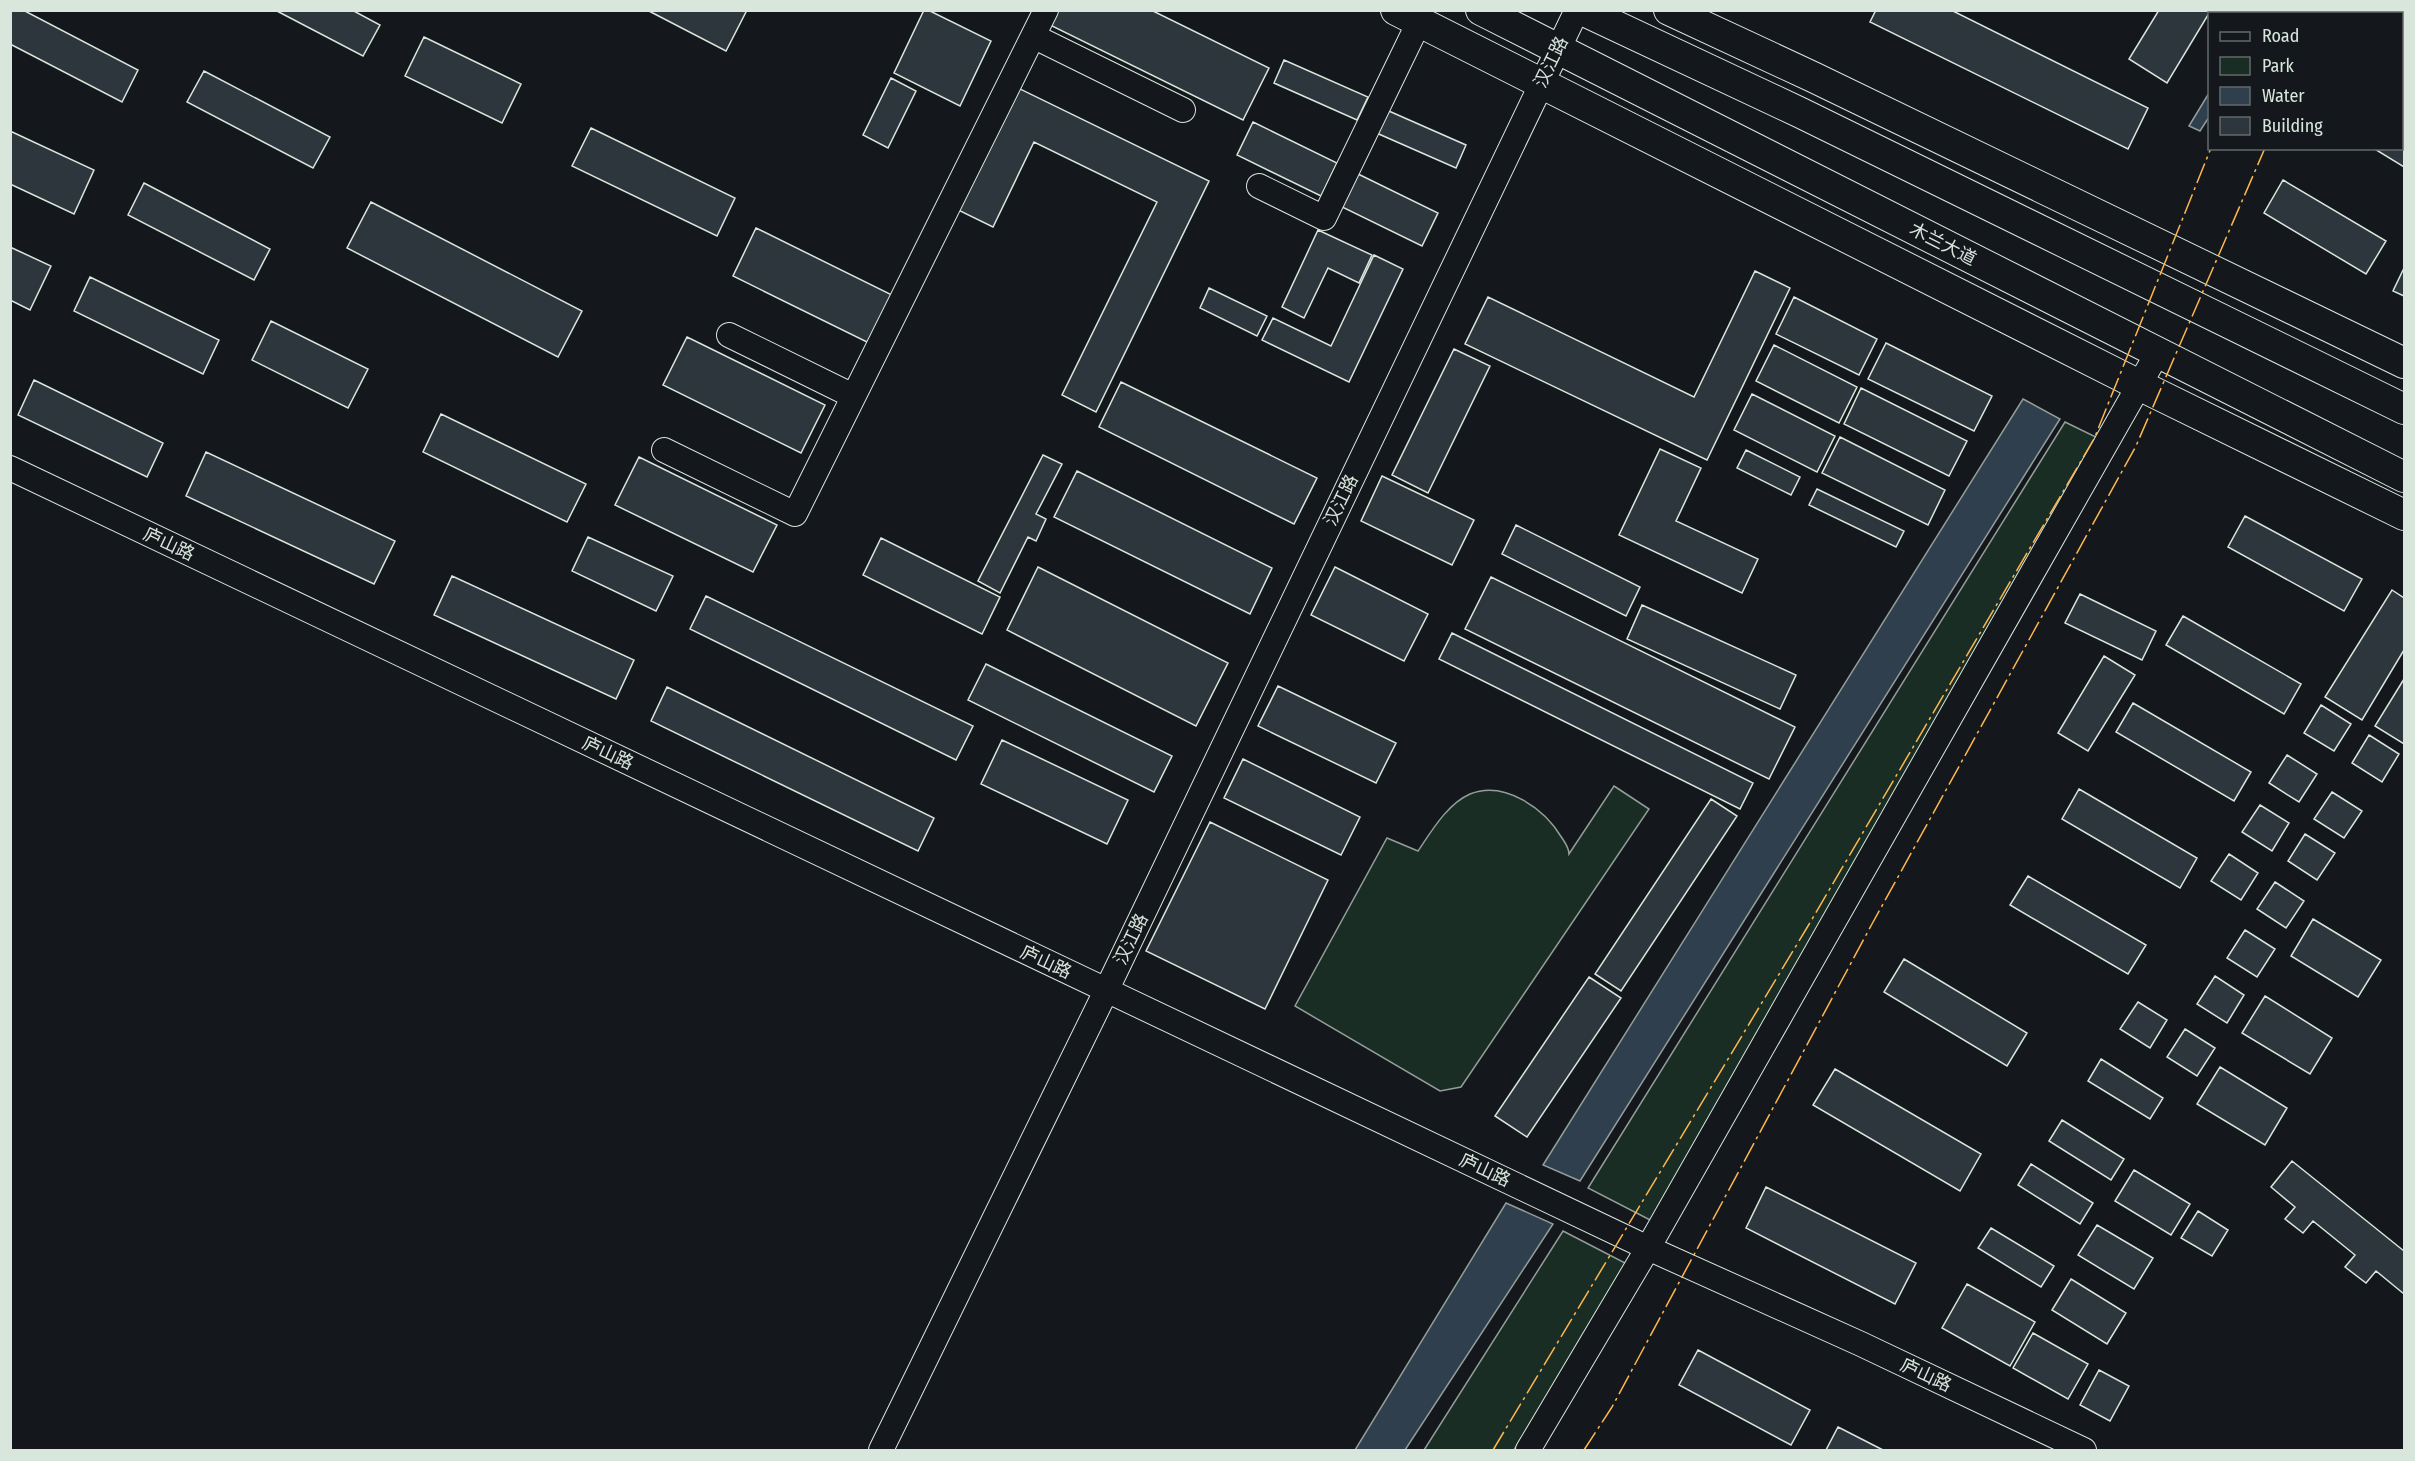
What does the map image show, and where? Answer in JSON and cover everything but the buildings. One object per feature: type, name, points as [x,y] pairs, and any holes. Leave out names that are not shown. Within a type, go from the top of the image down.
[{"type":"main road","name":"木兰大道","points":[[1481,10],[2404,477]]},
{"type":"main road","points":[[1582,10],[1801,113],[2404,409]]},
{"type":"main road","points":[[1669,10],[1813,77],[2404,363]]},
{"type":"main road","points":[[1407,16],[2139,385],[2404,514]]},
{"type":"street","points":[[664,450],[795,514],[1046,10]]},
{"type":"street","name":"汉江路","points":[[881,1450],[1106,991],[1576,10]]},
{"type":"street","points":[[1259,186],[1324,218],[1407,16]]},
{"type":"street","points":[[1033,36],[1183,110]]},
{"type":"street","points":[[729,335],[853,396]]},
{"type":"street","points":[[1528,1450],[1648,1248],[2158,352]]},
{"type":"street","name":"庐山路","points":[[10,468],[1648,1248],[1861,1344],[2084,1450]]},
{"type":"green space","points":[[2065,422],[2102,440],[1652,1221],[1588,1188]]},
{"type":"green space","points":[[1614,786],[1649,809],[1461,1087],[1440,1091],[1295,1006],[1387,838],[1418,851],[1440,819],[1454,804],[1470,794],[1497,791],[1510,794],[1535,808],[1555,827],[1565,842],[1569,854]]},
{"type":"green space","points":[[1563,1231],[1627,1264],[1514,1450],[1424,1450]]},
{"type":"water","points":[[2208,95],[2208,119],[2200,131],[2189,126]]},
{"type":"water","points":[[2023,399],[2060,419],[1580,1181],[1543,1165]]},
{"type":"water","points":[[1506,1203],[1553,1224],[1405,1450],[1355,1450]]},
{"type":"power","points":[[1493,1450],[1808,926],[2094,439],[2210,150]]},
{"type":"power","points":[[1584,1450],[1612,1407],[1872,924],[2136,446],[2264,150]]}]
